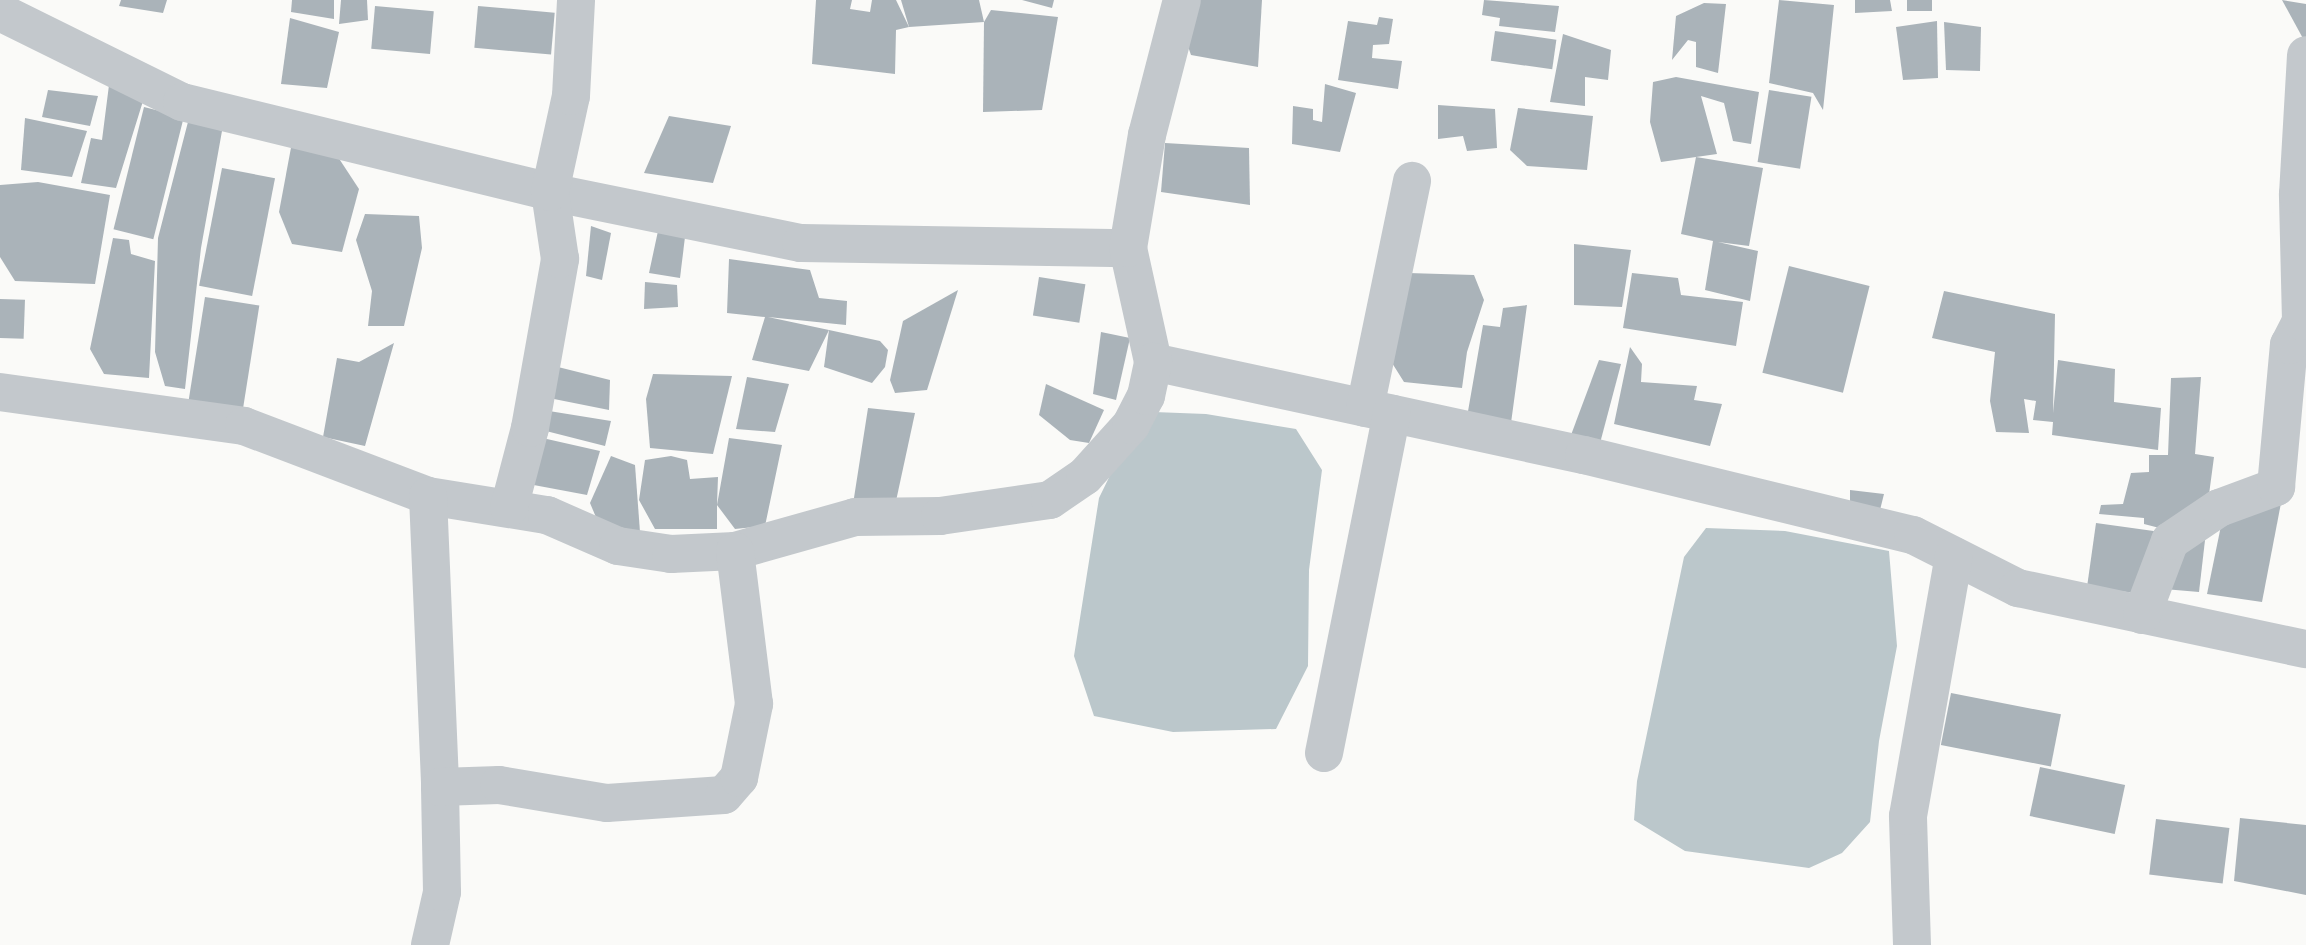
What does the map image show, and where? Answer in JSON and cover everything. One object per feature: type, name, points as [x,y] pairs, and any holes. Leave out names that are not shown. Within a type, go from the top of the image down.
[{"type":"street","points":[[509,508],[530,428],[560,259],[550,192],[571,96],[576,0]]},
{"type":"street","points":[[0,392],[244,426],[428,496],[547,515],[618,547],[671,554],[735,551],[838,520],[940,516],[1050,500],[1085,476],[1131,425],[1146,396],[1153,362],[1128,248],[1147,135],[1182,0]]},
{"type":"street","points":[[0,12],[182,102],[550,192],[801,243],[1128,248]]},
{"type":"street","points":[[2143,615],[2170,541],[2219,508],[2276,487],[2289,345],[2301,321],[2298,194],[2306,55]]},
{"type":"street","points":[[1324,753],[1412,181]]},
{"type":"street","points":[[1153,362],[1378,411],[1913,535],[2018,588],[2306,649]]},
{"type":"street","points":[[428,496],[442,892],[430,945]]},
{"type":"street","points":[[440,787],[499,785],[607,803],[724,795],[739,778],[754,704],[735,551]]},
{"type":"street","points":[[1912,945],[1908,816],[1954,556]]},
{"type":"shaded area","points":[[1154,412],[1206,414],[1296,429],[1322,470],[1309,570],[1308,666],[1276,729],[1173,732],[1094,716],[1074,656],[1099,498],[1118,459]]},
{"type":"shaded area","points":[[1706,528],[1785,531],[1889,551],[1897,646],[1879,741],[1870,822],[1842,853],[1809,868],[1685,851],[1634,820],[1637,781],[1684,557]]},
{"type":"building","points":[[121,0],[167,0],[163,13],[119,6]]},
{"type":"building","points":[[292,0],[334,0],[334,19],[291,12]]},
{"type":"building","points":[[341,0],[367,0],[368,20],[339,24]]},
{"type":"building","points":[[816,0],[852,0],[850,9],[870,12],[872,0],[896,0],[909,27],[896,30],[895,74],[812,64]]},
{"type":"building","points":[[901,0],[979,0],[984,22],[909,27]]},
{"type":"building","points":[[1022,0],[1054,0],[1052,8]]},
{"type":"building","points":[[1191,0],[1262,0],[1258,67],[1191,55],[1182,29]]},
{"type":"building","points":[[1484,0],[1559,6],[1555,32],[1499,26],[1500,18],[1482,15]]},
{"type":"building","points":[[1779,0],[1834,5],[1823,110],[1813,93],[1769,83]]},
{"type":"building","points":[[1855,0],[1890,0],[1892,11],[1855,13]]},
{"type":"building","points":[[1907,0],[1932,0],[1932,11],[1907,11]]},
{"type":"building","points":[[2282,0],[2306,4],[2306,44]]},
{"type":"building","points":[[1704,3],[1726,4],[1718,73],[1696,67],[1696,42],[1688,40],[1672,60],[1676,16]]},
{"type":"building","points":[[375,6],[434,11],[430,54],[371,49]]},
{"type":"building","points":[[478,6],[555,13],[551,55],[474,48]]},
{"type":"building","points":[[991,10],[1058,17],[1042,110],[983,112],[984,22]]},
{"type":"building","points":[[1379,17],[1393,19],[1389,44],[1373,45],[1372,58],[1402,61],[1398,89],[1338,80],[1348,21],[1377,25]]},
{"type":"building","points":[[290,18],[339,32],[327,88],[281,84]]},
{"type":"building","points":[[1937,21],[1938,78],[1903,80],[1896,27]]},
{"type":"building","points":[[1944,22],[1981,27],[1980,71],[1946,70]]},
{"type":"building","points":[[1495,31],[1556,40],[1552,69],[1491,61]]},
{"type":"building","points":[[1563,34],[1611,50],[1608,80],[1585,77],[1585,106],[1550,102]]},
{"type":"building","points":[[1676,77],[1759,92],[1751,144],[1733,141],[1724,103],[1701,96],[1717,154],[1661,162],[1650,122],[1653,82]]},
{"type":"building","points":[[1325,84],[1356,93],[1340,152],[1292,144],[1293,106],[1313,109],[1313,120],[1322,122]]},
{"type":"building","points":[[109,85],[143,101],[116,188],[81,183],[91,138],[102,140]]},
{"type":"building","points":[[48,90],[98,96],[90,126],[42,117]]},
{"type":"building","points":[[1769,90],[1811,97],[1800,169],[1758,162]]},
{"type":"building","points":[[1438,105],[1495,109],[1497,148],[1467,151],[1463,136],[1438,139]]},
{"type":"building","points":[[144,107],[184,117],[153,239],[114,229]]},
{"type":"building","points":[[1518,108],[1593,116],[1587,170],[1527,166],[1510,150]]},
{"type":"building","points":[[669,116],[731,126],[713,183],[644,173]]},
{"type":"building","points":[[25,118],[87,131],[72,177],[21,170]]},
{"type":"building","points":[[189,118],[222,131],[201,248],[185,389],[165,386],[155,352],[158,238]]},
{"type":"building","points":[[293,137],[336,154],[359,189],[342,252],[292,244],[279,212]]},
{"type":"building","points":[[1165,143],[1249,148],[1250,205],[1161,192]]},
{"type":"building","points":[[1696,157],[1763,168],[1749,246],[1718,242],[1758,251],[1750,301],[1705,290],[1713,241],[1681,234]]},
{"type":"building","points":[[222,168],[275,178],[252,296],[199,286]]},
{"type":"building","points":[[38,182],[110,195],[95,284],[15,281],[0,257],[0,185]]},
{"type":"building","points":[[365,214],[419,216],[422,248],[404,326],[368,326],[372,291],[356,240]]},
{"type":"building","points":[[591,226],[611,233],[602,280],[586,276]]},
{"type":"building","points":[[658,231],[685,237],[680,278],[649,273]]},
{"type":"building","points":[[113,238],[129,240],[131,254],[155,261],[149,378],[104,374],[90,349]]},
{"type":"building","points":[[1574,244],[1631,250],[1622,307],[1574,305]]},
{"type":"building","points":[[729,259],[810,270],[819,298],[847,301],[846,325],[768,317],[829,330],[809,371],[752,360],[765,317],[727,313]]},
{"type":"building","points":[[1789,266],[1870,286],[1843,393],[1762,373]]},
{"type":"building","points":[[1408,273],[1474,275],[1484,300],[1467,352],[1462,388],[1404,382],[1382,347]]},
{"type":"building","points":[[1632,273],[1678,278],[1681,295],[1743,302],[1736,346],[1623,328]]},
{"type":"building","points":[[1039,277],[1085,284],[1079,323],[1033,316]]},
{"type":"building","points":[[645,282],[677,285],[678,307],[644,309]]},
{"type":"building","points":[[958,290],[927,390],[895,393],[890,380],[903,321]]},
{"type":"building","points":[[1944,291],[2055,314],[2053,413],[2058,360],[2115,369],[2114,402],[2161,408],[2158,450],[2052,435],[2053,422],[2033,420],[2036,401],[2024,399],[2029,433],[1996,432],[1990,401],[1995,352],[1932,338]]},
{"type":"building","points":[[205,297],[259,306],[242,412],[188,404]]},
{"type":"building","points":[[0,299],[25,300],[24,339],[0,338]]},
{"type":"building","points":[[1527,305],[1511,423],[1467,417],[1483,325],[1500,327],[1503,308]]},
{"type":"building","points":[[829,330],[880,341],[888,350],[885,367],[872,383],[824,367]]},
{"type":"building","points":[[1101,332],[1130,338],[1116,400],[1093,394]]},
{"type":"building","points":[[394,343],[365,446],[323,437],[337,358],[359,362]]},
{"type":"building","points":[[1630,347],[1642,364],[1641,382],[1697,386],[1694,400],[1722,404],[1710,446],[1614,424]]},
{"type":"building","points":[[1599,360],[1621,364],[1599,447],[1568,443]]},
{"type":"building","points":[[554,366],[610,380],[609,410],[554,399]]},
{"type":"building","points":[[653,374],[732,376],[713,454],[650,448],[646,399]]},
{"type":"building","points":[[747,377],[789,384],[775,432],[736,429]]},
{"type":"building","points":[[2201,377],[2195,454],[2214,457],[2208,502],[2171,531],[2144,524],[2144,518],[2099,514],[2101,505],[2123,504],[2131,473],[2149,472],[2149,455],[2168,455],[2171,378]]},
{"type":"building","points":[[1046,384],[1104,410],[1089,443],[1070,440],[1039,415]]},
{"type":"building","points":[[868,408],[915,413],[896,501],[853,504]]},
{"type":"building","points":[[549,411],[611,421],[605,446],[546,431]]},
{"type":"building","points":[[538,437],[600,451],[587,495],[523,483]]},
{"type":"building","points":[[729,438],[782,445],[765,526],[735,529],[717,505]]},
{"type":"building","points":[[611,456],[635,465],[640,532],[598,522],[590,503]]},
{"type":"building","points":[[671,456],[687,460],[690,479],[718,477],[717,529],[655,529],[639,500],[645,460]]},
{"type":"building","points":[[1850,490],[1884,494],[1878,518],[1850,510]]},
{"type":"building","points":[[2281,503],[2262,602],[2207,594],[2223,516]]},
{"type":"building","points":[[2096,523],[2155,531],[2147,595],[2087,586]]},
{"type":"building","points":[[2207,523],[2199,592],[2164,589],[2171,554]]},
{"type":"building","points":[[1951,693],[2061,714],[2051,766],[1941,745]]},
{"type":"building","points":[[2040,767],[2125,785],[2115,834],[2030,816]]},
{"type":"building","points":[[2240,818],[2306,825],[2306,895],[2234,881]]},
{"type":"building","points":[[2156,819],[2229,828],[2223,884],[2149,875]]}]
